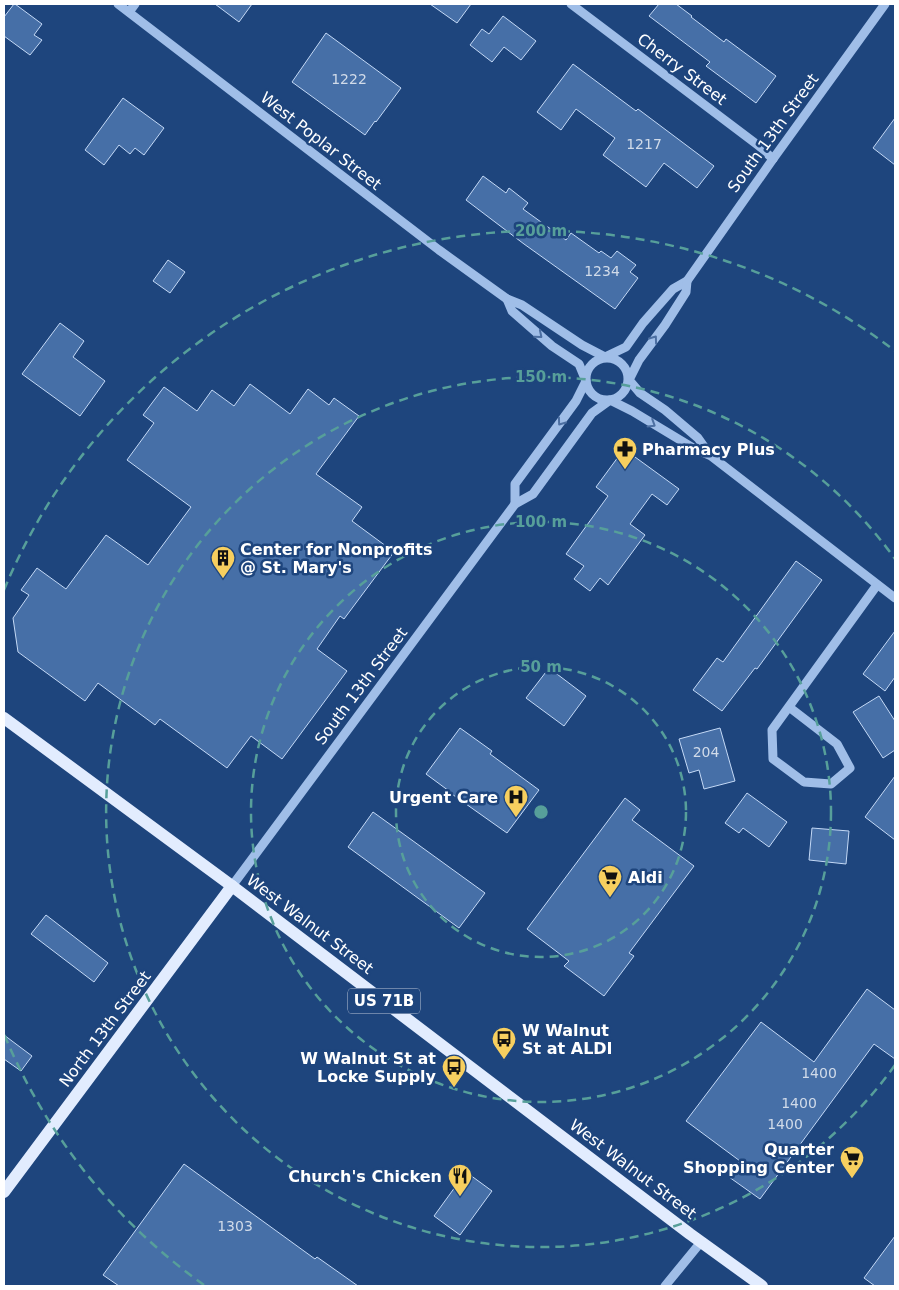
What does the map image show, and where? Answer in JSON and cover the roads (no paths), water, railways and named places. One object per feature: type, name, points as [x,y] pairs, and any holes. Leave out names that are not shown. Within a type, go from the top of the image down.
[{"type":"main road","name":"West Walnut Street","points":[[4,718],[232,886],[701,1242],[762,1286]]},
{"type":"main road","name":"North 13th Street","points":[[4,1192],[232,886]]},
{"type":"street","name":"West Poplar Street","points":[[118,4],[439,250],[507,299],[522,306],[605,358]]},
{"type":"street","points":[[129,12],[135,4]]},
{"type":"street","name":"Cherry Street","points":[[571,4],[752,140],[772,159]]},
{"type":"street","name":"South 13th Street","points":[[605,358],[626,347],[643,323],[673,289],[687,281],[772,159],[885,4]]},
{"type":"street","name":"South 13th Street","points":[[629,380],[639,360],[686,292],[687,281]]},
{"type":"street","name":"West Poplar Street","points":[[507,299],[512,311],[552,346],[579,364],[586,381]]},
{"type":"street","points":[[605,358],[619,361],[628,373],[629,380],[623,394],[610,400],[603,400],[591,393],[586,381],[589,368],[599,359],[605,358]]},
{"type":"street","points":[[629,380],[640,393],[665,410],[698,438],[711,456],[895,598]]},
{"type":"street","name":"South 13th Street","points":[[515,504],[516,484],[576,401],[586,381]]},
{"type":"street","points":[[610,400],[632,411],[695,450],[711,456]]},
{"type":"street","name":"South 13th Street","points":[[232,886],[515,504],[533,494],[592,413],[610,400]]},
{"type":"street","points":[[789,707],[837,744],[850,768],[831,784],[804,782],[773,758],[772,730],[877,585]]},
{"type":"street","points":[[665,1286],[701,1242]]},
{"type":"place","name":"Pharmacy Plus","points":[[625,470]]},
{"type":"place","name":"Center for Nonprofits @ St. Mary's","points":[[223,579]]},
{"type":"place","name":"Urgent Care","points":[[516,818]]},
{"type":"place","name":"Aldi","points":[[610,898]]},
{"type":"place","name":"W Walnut St at ALDI","points":[[504,1060]]},
{"type":"place","name":"W Walnut St at Locke Supply","points":[[454,1088]]},
{"type":"place","name":"Quarter Shopping Center","points":[[852,1179]]},
{"type":"place","name":"Church's Chicken","points":[[460,1197]]}]
